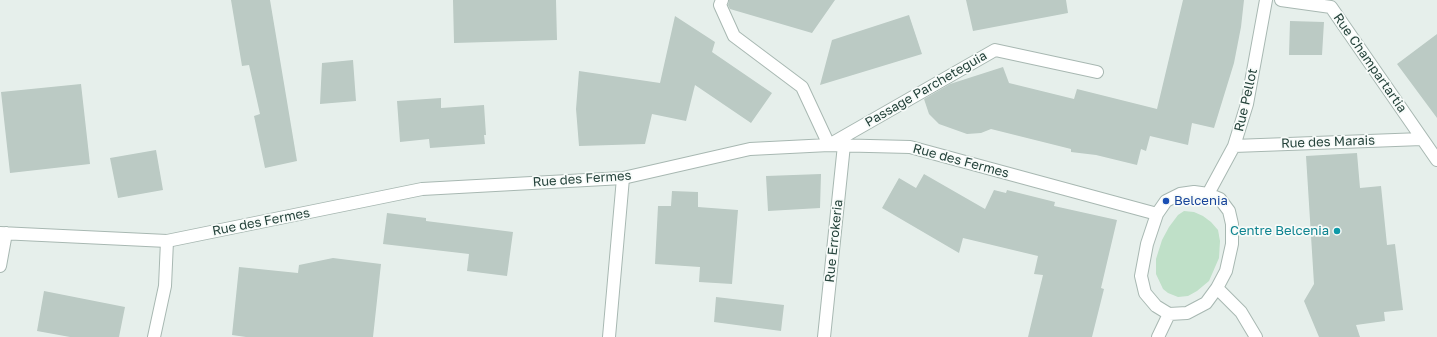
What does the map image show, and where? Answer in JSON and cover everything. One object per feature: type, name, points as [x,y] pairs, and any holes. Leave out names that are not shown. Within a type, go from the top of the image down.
[{"type":"street","points":[[722,0],[720,5],[734,36],[802,87],[829,145]]},
{"type":"street","name":"Rue Pellot","points":[[1208,194],[1234,146],[1247,104],[1266,0]]},
{"type":"street","name":"Rue Champartartia","points":[[1281,0],[1334,4],[1437,160]]},
{"type":"street","name":"Passage Parcheteguia","points":[[829,145],[995,50],[1097,72]]},
{"type":"street","name":"Rue des Marais","points":[[1234,146],[1422,139]]},
{"type":"street","name":"Rue des Fermes","points":[[3,233],[167,240],[422,189],[623,178],[750,149],[829,145],[910,147],[1157,214]]},
{"type":"street","name":"Rue Errokeria","points":[[824,337],[844,145]]},
{"type":"street","points":[[609,337],[623,178]]},
{"type":"street","points":[[1194,192],[1208,194],[1220,199],[1229,211],[1232,224],[1232,244],[1226,271],[1218,288],[1206,303],[1187,313],[1169,314],[1156,306],[1145,293],[1141,276],[1147,244],[1157,214],[1166,202],[1180,194],[1194,192]]},
{"type":"street","points":[[0,266],[3,233]]},
{"type":"street","points":[[154,337],[165,286],[167,240]]},
{"type":"street","points":[[1218,288],[1241,312],[1256,337]]},
{"type":"street","points":[[1158,337],[1169,314]]},
{"type":"green space","points":[[1184,211],[1194,212],[1203,216],[1218,230],[1220,241],[1219,258],[1209,281],[1188,296],[1178,297],[1163,289],[1156,274],[1156,259],[1162,240],[1169,227],[1178,215]]},
{"type":"building","points":[[231,0],[270,0],[297,161],[265,168],[254,116],[260,114],[249,65],[242,66]]},
{"type":"building","points":[[453,0],[556,0],[557,40],[454,43]]},
{"type":"building","points":[[729,0],[835,0],[812,33],[730,9],[728,5]]},
{"type":"building","points":[[966,0],[1066,0],[1068,13],[973,31]]},
{"type":"building","points":[[1183,0],[1244,0],[1241,27],[1234,63],[1214,128],[1192,123],[1188,145],[1150,136],[1146,151],[1141,149],[1137,165],[1096,155],[1071,152],[1071,149],[991,129],[981,133],[967,134],[939,124],[929,114],[924,99],[950,84],[1003,67],[1009,83],[1074,99],[1077,89],[1157,109]]},
{"type":"building","points":[[909,15],[922,54],[820,85],[832,40]]},
{"type":"building","points":[[675,16],[715,42],[712,52],[772,93],[751,123],[695,85],[686,121],[652,114],[645,144],[579,146],[576,109],[579,71],[660,83]]},
{"type":"building","points":[[1290,21],[1324,22],[1322,55],[1289,55]]},
{"type":"building","points":[[1437,34],[1437,118],[1397,64]]},
{"type":"building","points":[[353,60],[356,101],[320,104],[322,63]]},
{"type":"building","points":[[81,84],[90,164],[10,173],[1,92]]},
{"type":"building","points":[[441,98],[441,108],[484,105],[486,135],[484,135],[485,144],[430,148],[429,139],[400,142],[397,101]]},
{"type":"building","points":[[156,150],[163,190],[118,198],[110,158]]},
{"type":"building","name":"Centre Belcenia","points":[[1357,153],[1360,188],[1381,186],[1387,245],[1395,244],[1403,310],[1384,312],[1385,321],[1356,325],[1360,337],[1319,337],[1304,301],[1314,284],[1306,156]]},
{"type":"building","points":[[821,174],[820,208],[768,211],[766,176]]},
{"type":"building","points":[[924,174],[985,209],[994,190],[1006,193],[1007,190],[1055,202],[1054,206],[1117,220],[1101,288],[1104,289],[1092,337],[1028,337],[1043,275],[1034,274],[1038,256],[963,238],[959,253],[882,208],[899,178],[916,188]]},
{"type":"building","points":[[672,191],[698,192],[698,207],[738,210],[732,284],[699,282],[700,267],[655,264],[658,206],[671,206]]},
{"type":"building","points":[[387,213],[426,218],[426,221],[513,232],[507,276],[467,271],[469,254],[383,244]]},
{"type":"building","points":[[333,258],[381,264],[373,337],[246,337],[232,335],[239,267],[298,273],[299,265]]},
{"type":"building","points":[[44,291],[125,307],[119,337],[70,337],[37,331]]},
{"type":"building","points":[[716,297],[784,305],[781,331],[714,322]]},
{"type":"place","name":"Belcenia","points":[[1166,201]]},
{"type":"place","name":"Centre Belcenia","points":[[1337,231]]}]
